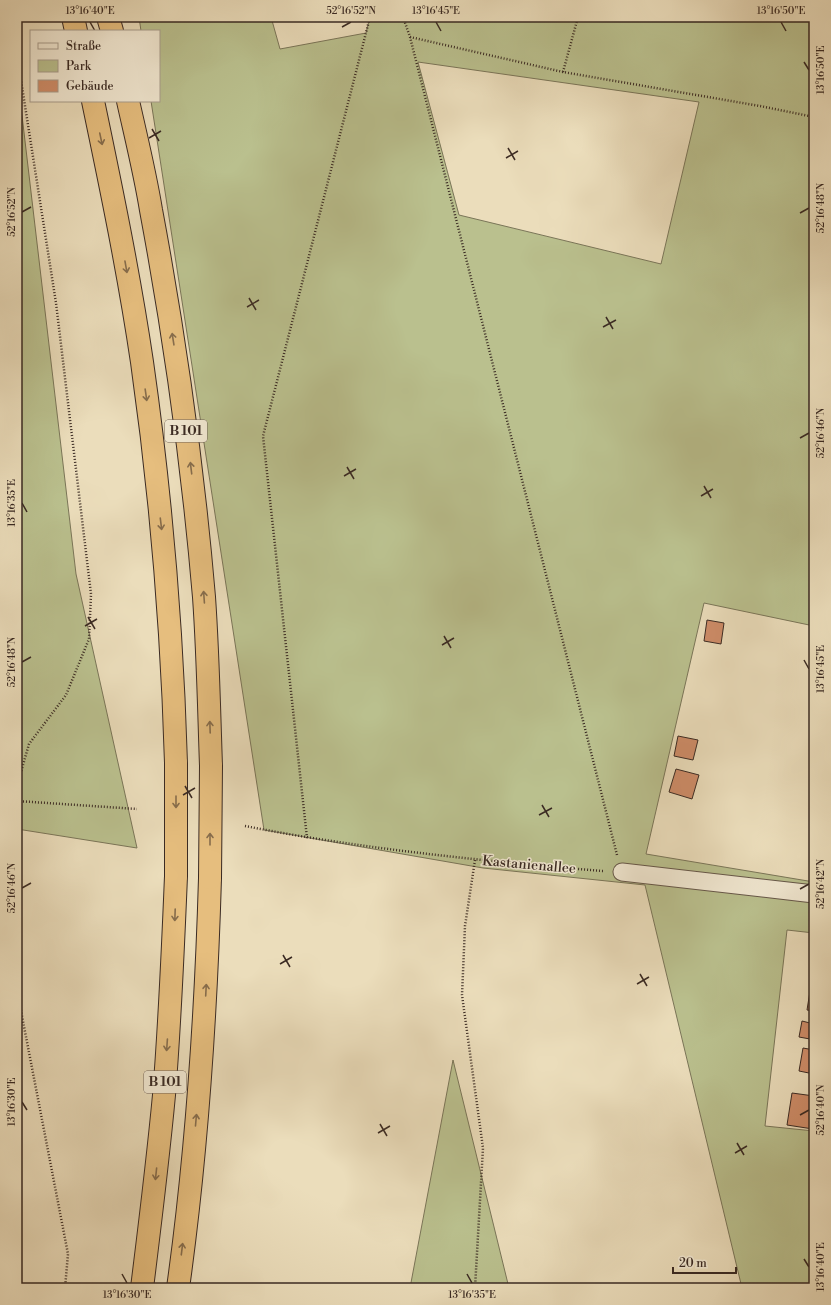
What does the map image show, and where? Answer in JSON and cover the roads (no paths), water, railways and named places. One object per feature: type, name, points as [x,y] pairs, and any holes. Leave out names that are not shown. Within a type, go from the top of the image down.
[{"type":"highway","points":[[73,17],[76,30]]},
{"type":"highway","points":[[108,17],[112,30]]},
{"type":"highway","name":"B 101","points":[[93,102],[124,255],[142,362],[162,531],[174,699],[176,763],[176,876],[172,982],[164,1094],[142,1288]]},
{"type":"highway","name":"B 101","points":[[128,102],[151,208],[161,264],[186,430],[204,599],[211,766],[208,937],[201,1064],[193,1164],[178,1288]]},
{"type":"street","points":[[622,872],[814,894]]}]
